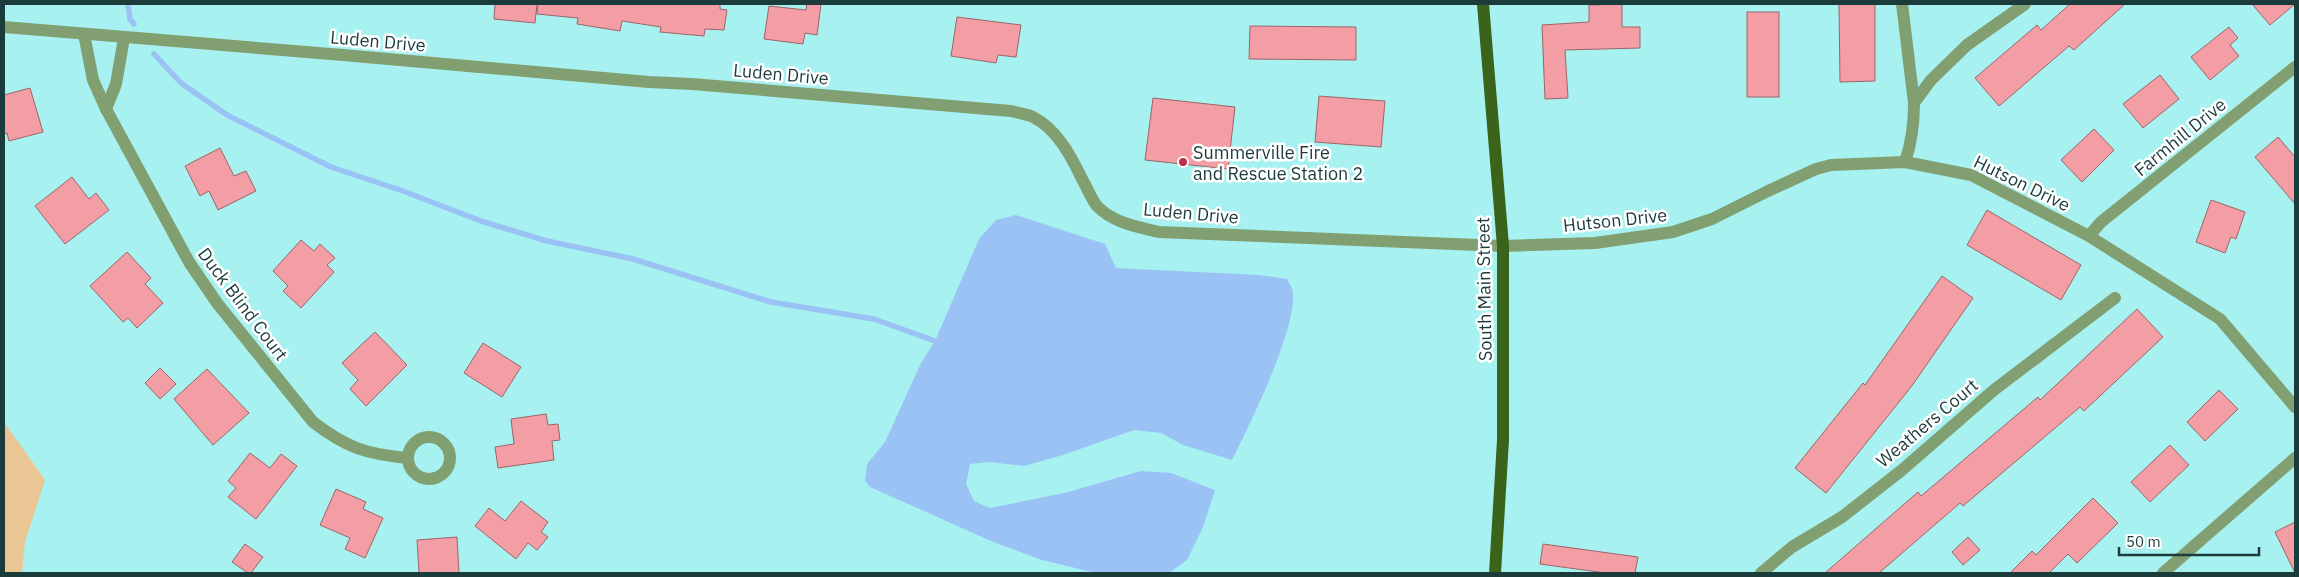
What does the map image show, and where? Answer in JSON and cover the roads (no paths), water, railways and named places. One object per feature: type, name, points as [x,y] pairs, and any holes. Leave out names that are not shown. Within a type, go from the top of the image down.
[{"type":"main road","name":"South Main Street","points":[[1483,4],[1503,246],[1503,440],[1495,573]]},
{"type":"street","points":[[1902,4],[1914,103],[1914,128],[1911,147],[1905,162]]},
{"type":"street","points":[[1914,103],[1931,80],[1967,45],[2025,4]]},
{"type":"street","name":"Luden Drive","points":[[4,28],[343,54],[649,82],[1011,111],[1033,117],[1049,130],[1067,150],[1096,205],[1113,218],[1135,226],[1159,232],[1503,246]]},
{"type":"street","name":"Duck Blind Court","points":[[84,34],[94,80],[106,109],[188,262],[217,303],[313,422],[332,436],[355,449],[378,455],[407,458]]},
{"type":"street","points":[[106,109],[116,84],[124,38]]},
{"type":"street","name":"Farmhill Drive","points":[[2089,236],[2101,222],[2295,67]]},
{"type":"street","name":"Hutson Drive","points":[[1503,246],[1595,243],[1674,232],[1712,219],[1816,169],[1849,163],[1905,162],[1971,175],[2089,236],[2220,319],[2295,407]]},
{"type":"street","name":"Weathers Court","points":[[1761,573],[1792,547],[1842,517],[1902,470],[1994,390],[2115,298]]},
{"type":"street","points":[[2163,573],[2295,458]]},
{"type":"water","points":[[1016,215],[1105,244],[1116,268],[1259,275],[1287,279],[1292,288],[1292,310],[1280,353],[1232,460],[1183,445],[1161,433],[1134,430],[1063,455],[1024,466],[989,462],[970,464],[966,484],[974,501],[990,508],[1068,492],[1141,471],[1171,473],[1215,490],[1203,527],[1187,560],[1169,573],[1096,573],[1042,560],[991,541],[870,487],[865,481],[867,464],[885,442],[921,363],[935,341],[979,239],[996,220]]},
{"type":"waterway","points":[[128,4],[130,19],[134,24]]},
{"type":"waterway","points":[[154,54],[181,83],[227,115],[331,167],[403,191],[481,221],[547,241],[633,259],[771,302],[874,319],[935,341]]},
{"type":"place","name":"Summerville Fire and Rescue Station 2","points":[[1183,162]]}]
